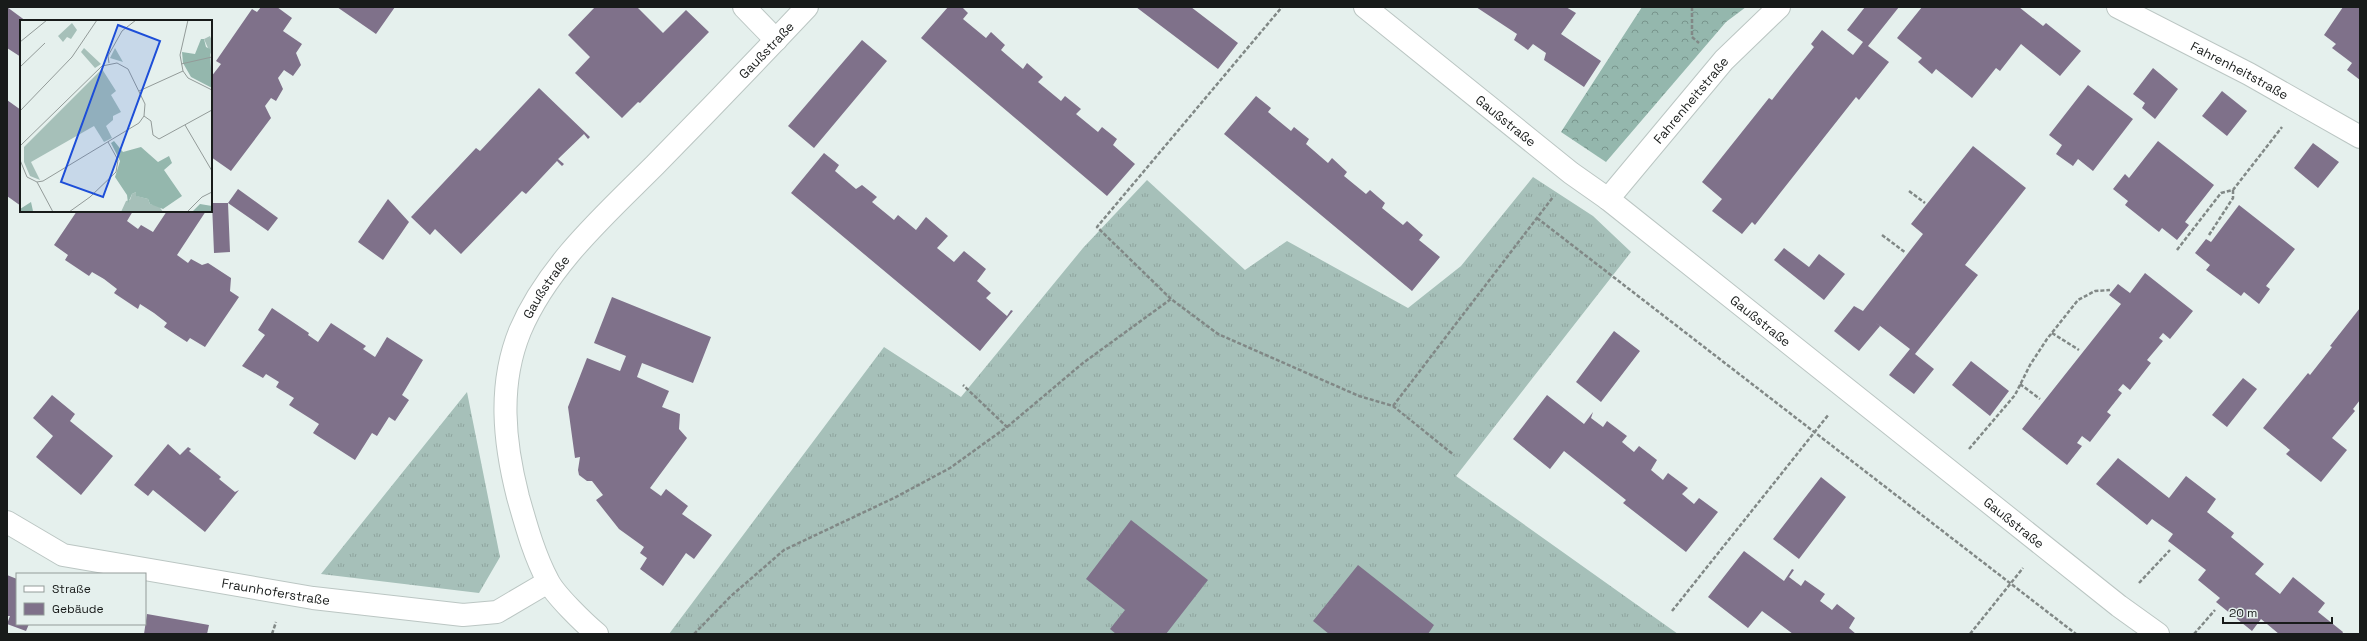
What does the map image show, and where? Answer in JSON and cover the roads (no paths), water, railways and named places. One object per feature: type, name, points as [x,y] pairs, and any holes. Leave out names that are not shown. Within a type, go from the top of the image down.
[{"type":"street","points":[[744,7],[776,40]]},
{"type":"street","name":"Gaußstraße","points":[[597,634],[548,582],[525,524],[506,438],[505,404],[507,380],[520,332],[535,300],[572,249],[807,7]]},
{"type":"street","name":"Gaußstraße","points":[[1365,7],[1571,173],[1608,199],[2119,606],[2158,634]]},
{"type":"street","name":"Fahrenheitstraße","points":[[1608,199],[1724,60],[1779,7]]},
{"type":"street","name":"Fahrenheitstraße","points":[[2118,7],[2300,103],[2360,137]]},
{"type":"street","name":"Fraunhoferstraße","points":[[7,522],[63,555],[313,598],[463,615],[497,612],[548,582]]}]
